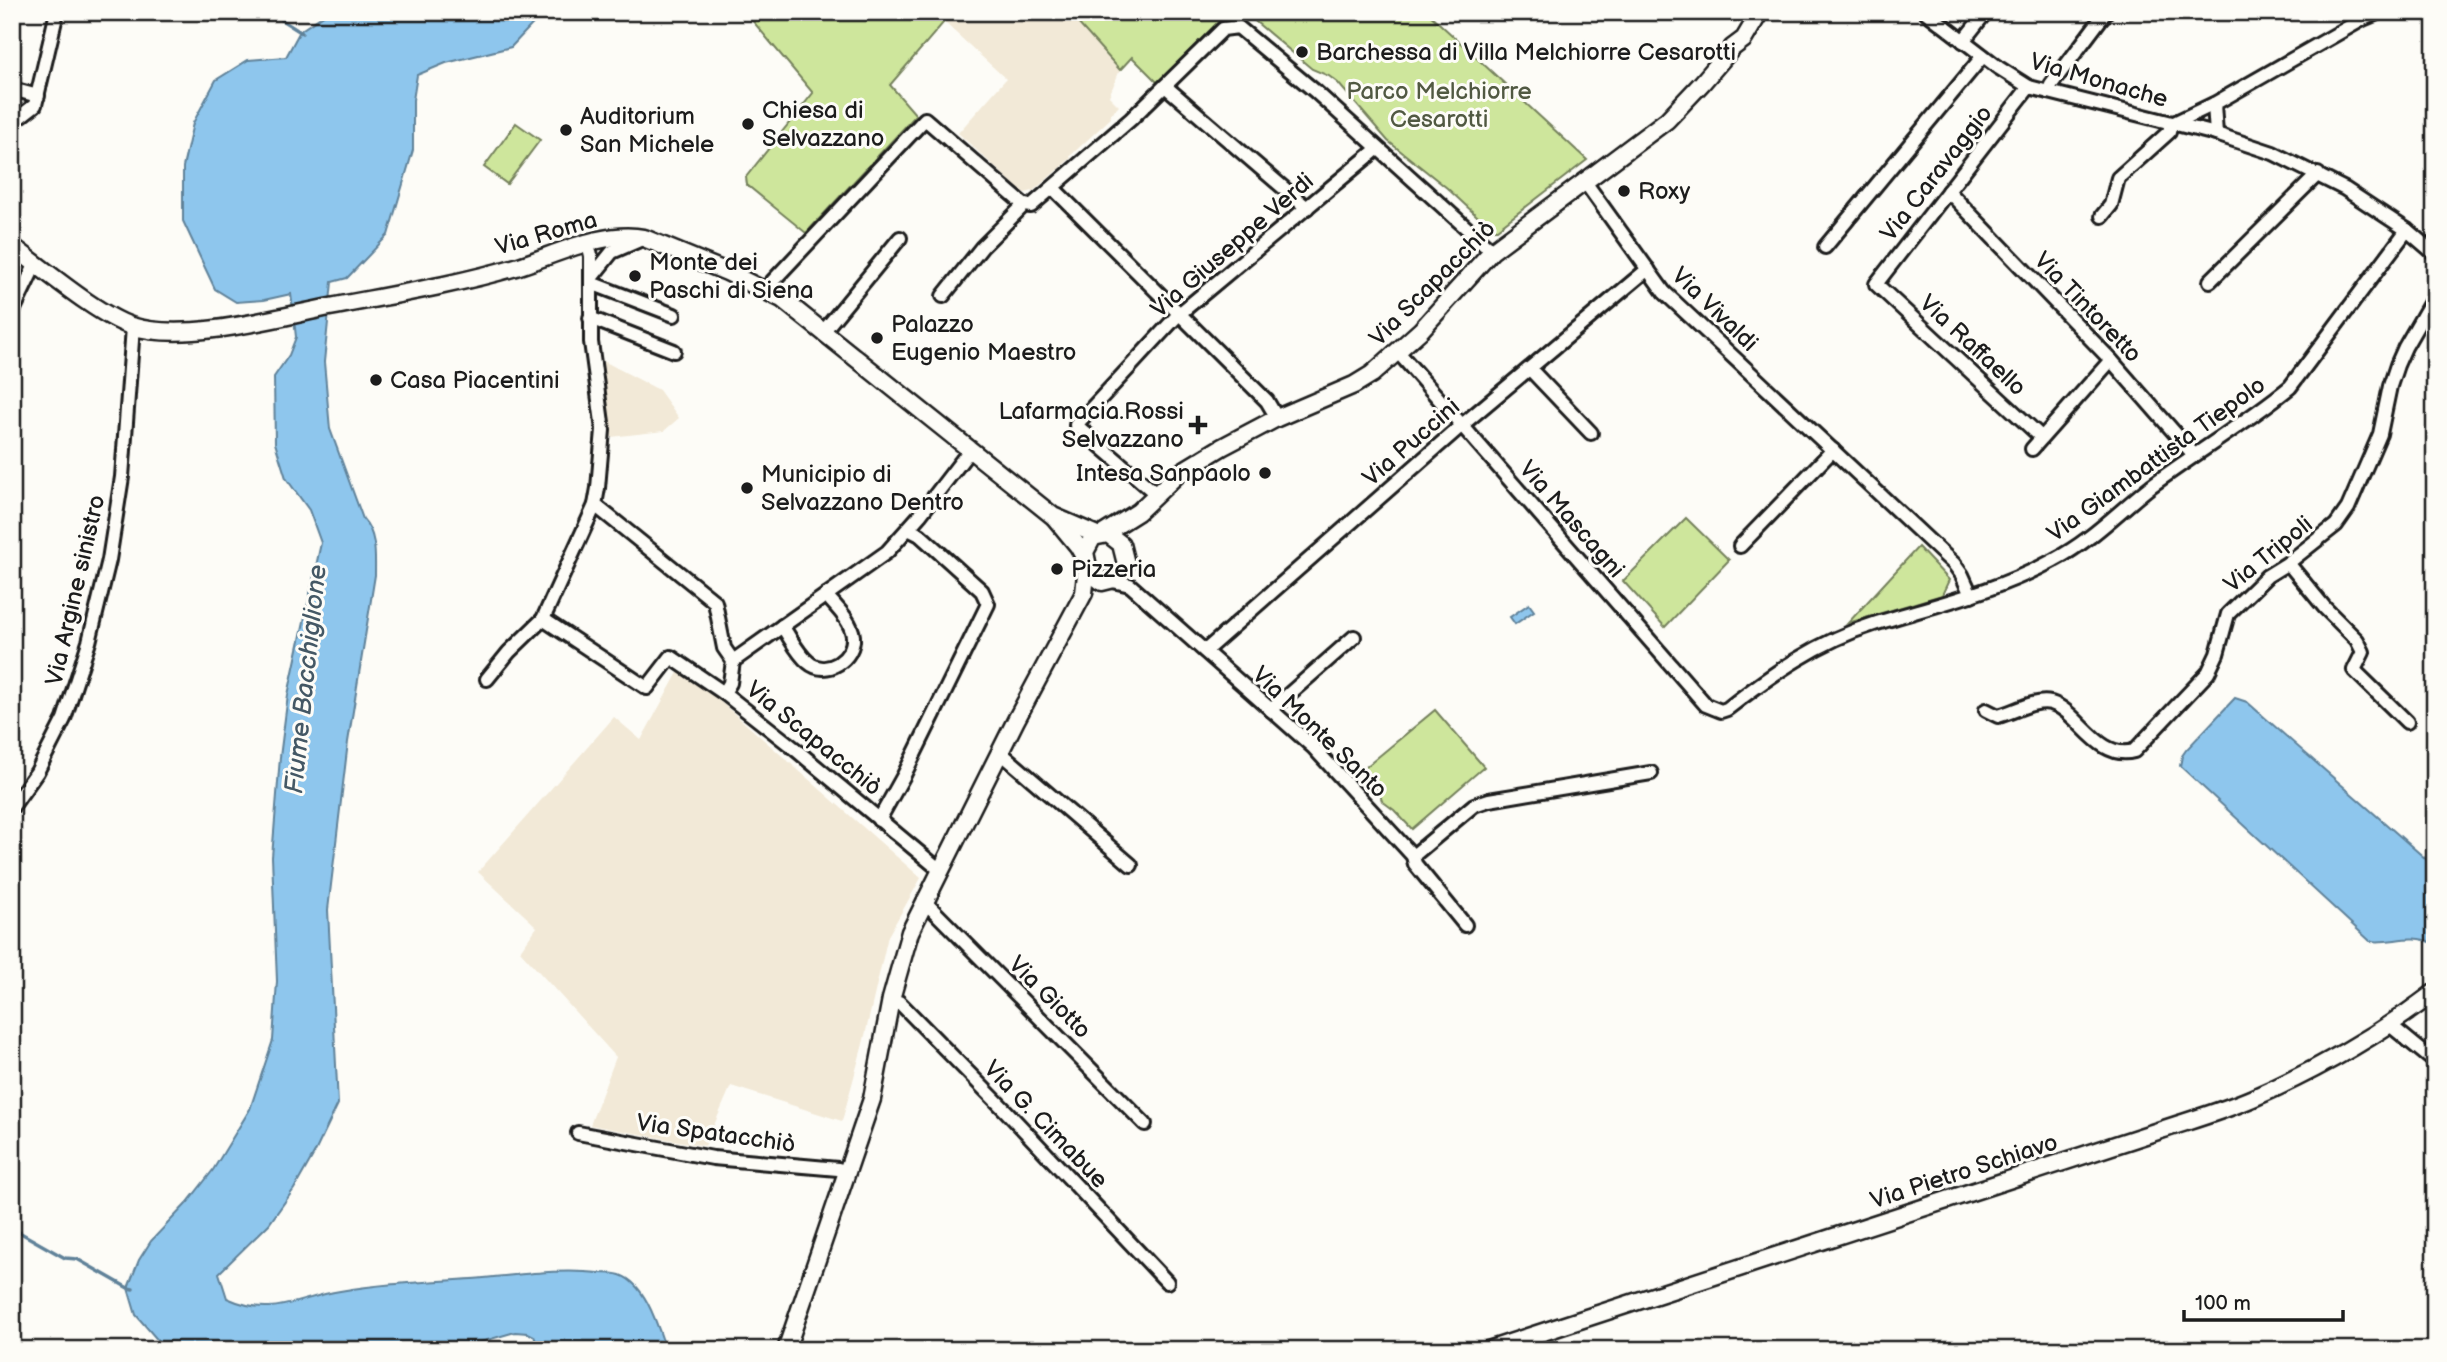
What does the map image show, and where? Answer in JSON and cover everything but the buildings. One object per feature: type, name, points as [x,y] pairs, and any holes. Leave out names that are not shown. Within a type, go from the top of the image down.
[{"type":"street","points":[[12,123],[30,111],[38,96],[57,12]]},
{"type":"street","name":"Via Scapacchiò","points":[[1732,48],[1746,12]]},
{"type":"street","name":"Via Scapacchiò","points":[[1100,534],[1138,512],[1155,493],[1211,453],[1277,418],[1354,385],[1398,352],[1492,251],[1667,120],[1732,48],[1744,39],[1760,12]]},
{"type":"street","name":"Via Monache","points":[[1926,12],[2029,87],[2172,124],[2214,104],[2363,19],[2380,12]]},
{"type":"street","points":[[1963,41],[1986,12]]},
{"type":"street","points":[[2049,92],[2051,85],[2106,12]]},
{"type":"street","points":[[766,290],[925,119],[1024,205],[1031,206],[1166,86],[1223,29],[1238,27],[1316,92],[1492,251]]},
{"type":"street","points":[[1825,247],[1983,56]]},
{"type":"street","points":[[1166,86],[1307,208]]},
{"type":"street","name":"Via Caravaggio","points":[[1876,284],[2029,87]]},
{"type":"street","points":[[12,89],[38,96]]},
{"type":"street","points":[[2214,104],[2216,134]]},
{"type":"street","points":[[2102,216],[2111,205],[2118,178],[2169,132],[2172,124],[2216,134],[2273,153],[2318,174],[2407,230],[2435,254]]},
{"type":"street","name":"Via Giuseppe Verdi","points":[[1155,493],[1076,425],[1179,314],[1377,149]]},
{"type":"street","points":[[2210,281],[2318,174]]},
{"type":"street","name":"Via Vivaldi","points":[[1585,182],[1664,292],[1954,564],[1971,595]]},
{"type":"street","points":[[1053,188],[1267,401],[1277,418]]},
{"type":"street","name":"Via Tintoretto","points":[[1948,191],[2111,360],[2194,455]]},
{"type":"street","points":[[943,296],[982,247],[1024,205]]},
{"type":"street","name":"Via Giambattista Tiepolo","points":[[1717,710],[1727,709],[1786,664],[1840,638],[1872,624],[1971,595],[2054,561],[2081,544],[2194,455],[2290,387],[2407,230]]},
{"type":"street","points":[[602,262],[607,238]]},
{"type":"street","name":"Via Roma","points":[[139,328],[184,332],[227,326],[514,268],[607,238],[644,238],[782,299],[1053,516],[1078,546],[1086,562]]},
{"type":"street","points":[[591,280],[612,252],[644,238]]},
{"type":"street","points":[[823,332],[900,238]]},
{"type":"street","points":[[487,679],[509,652],[543,619],[595,505],[603,430],[591,342],[591,256],[588,243]]},
{"type":"street","points":[[12,246],[112,317],[139,328]]},
{"type":"street","points":[[12,313],[36,263]]},
{"type":"street","name":"Via Puccini","points":[[1205,651],[1462,425],[1648,269]]},
{"type":"street","points":[[591,280],[674,315]]},
{"type":"street","name":"Via Raffaello","points":[[1876,284],[2041,437]]},
{"type":"street","name":"Via Tripoli","points":[[1986,710],[1998,716],[2039,702],[2050,703],[2068,713],[2085,732],[2100,742],[2124,754],[2134,751],[2208,673],[2217,654],[2228,614],[2267,576],[2336,525],[2348,508],[2381,434],[2397,365],[2409,338],[2435,295]]},
{"type":"street","points":[[590,318],[674,351]]},
{"type":"street","name":"Via Argine sinistro","points":[[12,807],[37,772],[64,719],[89,642],[109,560],[122,477],[139,328]]},
{"type":"street","name":"Via Mascagni","points":[[1398,352],[1706,705],[1717,710]]},
{"type":"street","points":[[2032,449],[2111,360]]},
{"type":"street","points":[[1530,369],[1591,433]]},
{"type":"street","points":[[733,661],[887,552],[970,450]]},
{"type":"street","points":[[1740,546],[1833,450]]},
{"type":"street","name":"Via Scapacchiò","points":[[595,505],[715,602],[724,649],[733,661],[730,683],[724,693],[796,749],[940,870]]},
{"type":"street","name":"Via Scapacchiò","points":[[1123,549],[1138,512]]},
{"type":"street","name":"Via Roma","points":[[1053,516],[1100,534]]},
{"type":"street","points":[[878,820],[904,775],[988,604],[982,591],[919,535],[908,529]]},
{"type":"street","points":[[786,1350],[872,1099],[903,951],[924,901],[1085,591],[1086,546],[1100,534],[1114,536],[1123,549],[1119,579]]},
{"type":"street","points":[[1086,562],[1092,576],[1119,579]]},
{"type":"street","points":[[2288,563],[2325,608],[2357,640],[2363,652],[2354,670],[2407,722]]},
{"type":"street","points":[[1085,591],[1119,579]]},
{"type":"street","name":"Via Monte Santo","points":[[1119,579],[1313,747],[1413,856],[1415,864],[1465,925]]},
{"type":"street","points":[[782,626],[808,662],[822,669],[834,667],[852,648],[853,636],[850,625],[826,595]]},
{"type":"street","points":[[543,619],[647,688],[671,657],[724,693]]},
{"type":"street","points":[[1271,710],[1354,638]]},
{"type":"street","points":[[1000,752],[1131,865]]},
{"type":"street","points":[[1413,856],[1474,805],[1651,773]]},
{"type":"street","name":"Via Giotto","points":[[924,901],[1145,1124]]},
{"type":"street","name":"Via Pietro Schiavo","points":[[1488,1350],[2126,1142],[2252,1098],[2336,1058],[2390,1025],[2435,992]]},
{"type":"street","name":"Via G. Cimabue","points":[[891,999],[899,1002],[1006,1111],[1167,1282]]},
{"type":"street","points":[[2390,1025],[2435,1062]]},
{"type":"street","name":"Via Spatacchiò","points":[[578,1133],[713,1158],[848,1172]]},
{"type":"shaded area","points":[[944,12],[1068,12],[1120,70],[1109,96],[1119,106],[1110,115],[1111,118],[1033,191],[1021,191],[958,133],[1006,79],[944,22]]},
{"type":"shaded area","points":[[594,356],[659,390],[679,418],[664,431],[602,438]]},
{"type":"shaded area","points":[[681,667],[921,878],[888,936],[842,1121],[731,1086],[705,1146],[590,1125],[616,1057],[520,951],[537,927],[478,872],[614,717],[641,740]]},
{"type":"green space","points":[[763,12],[944,12],[944,22],[890,85],[916,115],[806,233],[747,185],[746,177],[813,93],[751,19]]},
{"type":"green space","points":[[1068,12],[1228,12],[1158,83],[1132,57],[1120,70]]},
{"type":"green space","name":"Parco Melchiorre Cesarotti","points":[[1244,12],[1427,12],[1587,160],[1497,229],[1491,229],[1447,188],[1388,141],[1338,83],[1312,69]]},
{"type":"green space","points":[[516,123],[540,140],[507,184],[484,167]]},
{"type":"green space","points":[[1686,518],[1729,560],[1665,627],[1623,581]]},
{"type":"green space","points":[[1918,547],[1949,580],[1942,595],[1848,623]]},
{"type":"green space","points":[[1435,710],[1484,767],[1412,829],[1382,801],[1379,791],[1361,771]]},
{"type":"water","name":"Fiume Bacchiglione","points":[[328,12],[544,12],[511,47],[446,63],[417,75],[413,100],[413,150],[388,235],[347,278],[332,282],[324,362],[330,429],[363,519],[371,531],[375,560],[375,575],[348,742],[328,910],[338,1104],[294,1189],[269,1224],[219,1273],[227,1298],[258,1307],[284,1305],[324,1294],[390,1284],[551,1272],[615,1274],[629,1280],[644,1297],[666,1350],[539,1350],[534,1336],[515,1332],[453,1350],[166,1350],[136,1315],[128,1288],[139,1260],[151,1241],[188,1202],[213,1170],[250,1109],[273,1040],[277,981],[272,857],[280,757],[288,695],[321,543],[309,510],[286,478],[275,443],[274,377],[289,355],[296,337],[291,294],[236,302],[215,289],[183,221],[183,167],[193,123],[216,80],[248,60],[286,57],[300,31]]},
{"type":"water","points":[[1529,604],[1534,611],[1515,624],[1510,617]]},
{"type":"water","points":[[2235,698],[2247,702],[2435,867],[2435,944],[2417,939],[2370,941],[2180,766],[2186,750]]},
{"type":"waterway","points":[[269,12],[302,33]]},
{"type":"waterway","points":[[12,1228],[65,1258],[77,1259],[133,1289]]},
{"type":"place","name":"Barchessa di Villa Melchiorre Cesarotti","points":[[1302,52]]},
{"type":"place","name":"Chiesa di Selvazzano","points":[[748,124]]},
{"type":"place","name":"Auditorium San Michele","points":[[566,130]]},
{"type":"place","name":"Roxy","points":[[1624,191]]},
{"type":"place","name":"Monte dei Paschi di Siena","points":[[635,276]]},
{"type":"place","name":"Palazzo Eugenio Maestro","points":[[877,338]]},
{"type":"place","name":"Casa Piacentini","points":[[376,380]]},
{"type":"place","name":"Lafarmacia.Rossi Selvazzano","points":[[1198,425]]},
{"type":"place","name":"Intesa Sanpaolo","points":[[1265,473]]},
{"type":"place","name":"Municipio di Selvazzano Dentro","points":[[747,488]]},
{"type":"place","name":"Pizzeria","points":[[1057,569]]}]
